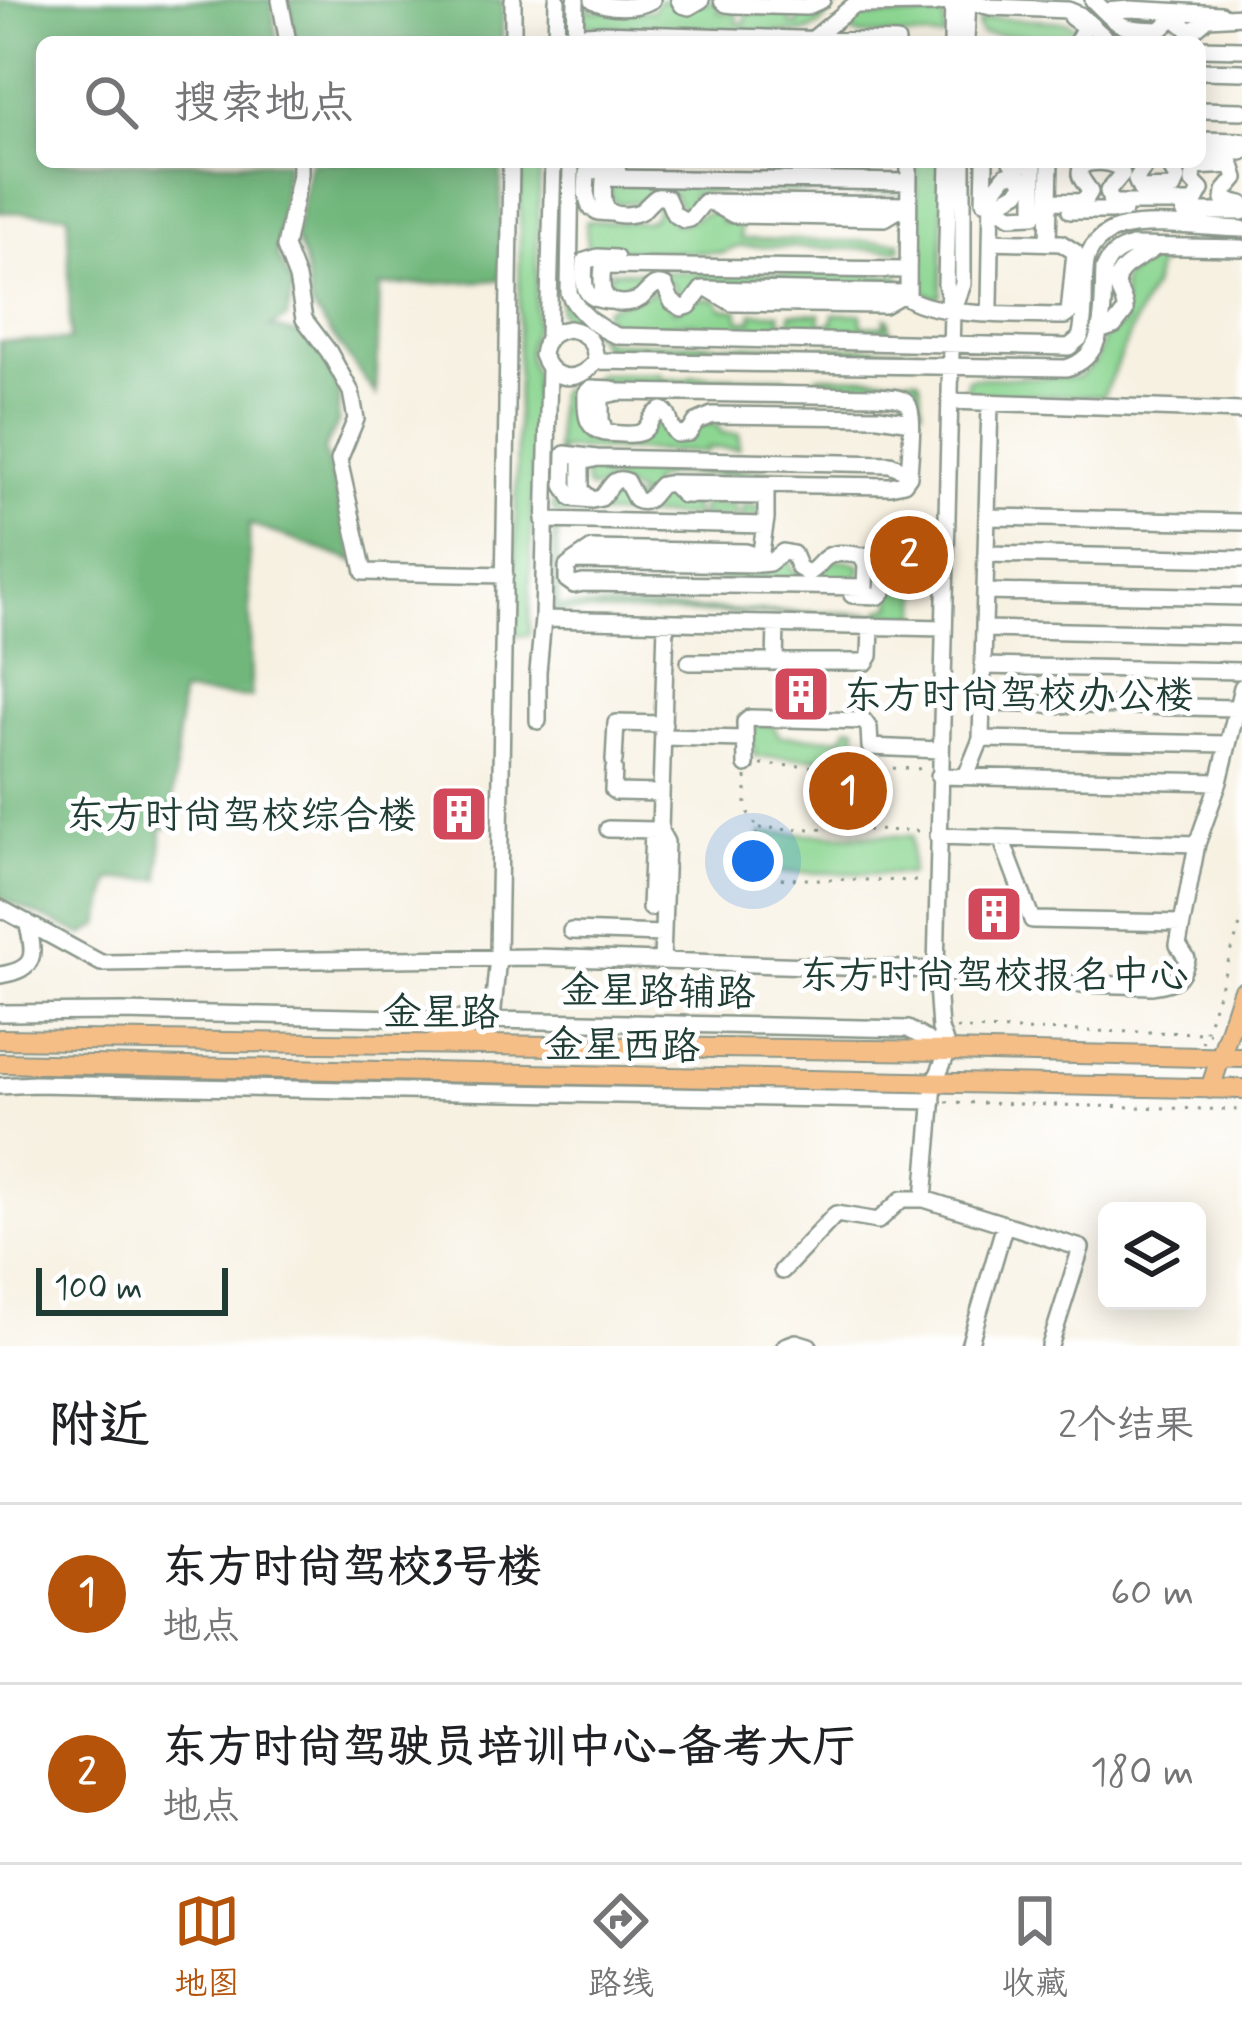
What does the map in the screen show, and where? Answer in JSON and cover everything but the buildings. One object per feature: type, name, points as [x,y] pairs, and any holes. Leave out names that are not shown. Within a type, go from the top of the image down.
[{"type":"main road","points":[[1210,1089],[1242,992]]},
{"type":"main road","name":"金星路","points":[[0,1039],[1242,1058]]},
{"type":"main road","name":"金星西路","points":[[0,1064],[933,1093],[1242,1089]]},
{"type":"street","points":[[280,0],[287,36]]},
{"type":"street","points":[[513,0],[513,36]]},
{"type":"street","points":[[556,0],[556,36]]},
{"type":"street","points":[[575,36],[576,0]]},
{"type":"street","points":[[593,0],[598,4],[652,0]]},
{"type":"street","points":[[679,0],[689,7],[701,0]]},
{"type":"street","points":[[722,0],[735,5],[806,7],[822,0]]},
{"type":"street","points":[[817,36],[854,5],[953,0],[964,10],[981,13],[1066,15],[1081,24],[1083,36]]},
{"type":"street","points":[[1099,6],[1119,26],[1129,29],[1160,31],[1176,19],[1194,30],[1208,18],[1235,15]]},
{"type":"street","points":[[846,36],[845,20],[864,10],[946,12],[991,7],[1068,10],[1103,36]]},
{"type":"street","points":[[588,36],[707,36]]},
{"type":"street","points":[[1206,52],[1242,53]]},
{"type":"street","points":[[1206,71],[1242,72]]},
{"type":"street","points":[[1206,110],[1242,111]]},
{"type":"street","points":[[1206,140],[1242,141]]},
{"type":"street","points":[[1206,152],[1242,152]]},
{"type":"street","points":[[1206,166],[1232,165],[1236,178],[1224,200],[1242,208]]},
{"type":"street","points":[[300,168],[285,247],[297,278],[304,319],[350,392],[356,419],[340,460],[364,572],[505,575]]},
{"type":"street","points":[[430,1043],[492,1020],[498,957],[511,168]]},
{"type":"street","points":[[538,721],[549,370],[542,355],[548,338],[553,168]]},
{"type":"street","points":[[571,168],[567,284],[572,301],[608,333],[634,338],[1069,346],[1083,330],[1067,250],[1049,206],[1050,168]]},
{"type":"street","points":[[924,1199],[933,1093],[948,1051],[940,1029],[936,970],[952,342],[946,284],[949,168]]},
{"type":"street","points":[[952,311],[962,284],[964,168]]},
{"type":"street","points":[[984,312],[986,168]]},
{"type":"street","points":[[984,312],[990,305],[992,194],[1006,175],[1016,173],[1023,184],[1002,201],[1002,210],[1011,216],[1034,215],[1034,168]]},
{"type":"street","points":[[1049,206],[1084,202],[1090,192],[1080,179],[1081,168]]},
{"type":"street","points":[[1120,168],[1122,174],[1108,191],[1111,203],[1194,203],[1201,190],[1193,182],[1194,168]]},
{"type":"street","points":[[1143,168],[1136,180],[1139,189],[1159,190],[1176,183],[1171,168]]},
{"type":"street","points":[[908,205],[704,202],[684,220],[662,196],[634,214],[598,212],[590,207],[586,194],[589,171],[909,173],[906,292],[916,303],[952,311],[1065,316],[1070,309],[1067,250]]},
{"type":"street","points":[[1049,206],[1242,208]]},
{"type":"street","points":[[991,241],[1089,253],[1113,230],[1135,226],[1242,229]]},
{"type":"street","points":[[1067,250],[1101,238]]},
{"type":"street","points":[[549,370],[560,377],[578,377],[596,361],[1066,368],[1079,365],[1096,347],[1104,269],[1118,250],[1132,246],[1242,248]]},
{"type":"street","points":[[1100,331],[1114,326],[1125,312],[1118,276],[1156,247]]},
{"type":"street","points":[[906,292],[702,289],[682,308],[660,284],[632,302],[609,301],[602,286],[603,266],[907,267]]},
{"type":"street","points":[[548,338],[559,330],[578,330],[591,340],[596,361]]},
{"type":"street","points":[[909,476],[890,464],[568,454],[564,458],[567,493],[592,500],[601,498],[621,479],[639,502],[649,500],[661,484],[671,483],[683,495],[890,487],[909,476],[911,422],[907,403],[893,398],[620,392],[602,396],[605,433],[639,433],[662,410],[677,434],[689,433],[696,422],[712,415],[879,417],[911,422]]},
{"type":"street","points":[[950,401],[1242,410]]},
{"type":"street","points":[[967,776],[981,739],[990,403]]},
{"type":"street","points":[[760,560],[766,490]]},
{"type":"street","points":[[987,517],[1242,522]]},
{"type":"street","points":[[544,520],[765,525]]},
{"type":"street","points":[[592,549],[746,552],[760,560],[769,563],[787,552],[808,573],[832,555],[862,556],[865,586],[574,585],[566,571],[568,564],[592,549]]},
{"type":"street","points":[[986,554],[1242,559]]},
{"type":"street","points":[[985,592],[1242,597]]},
{"type":"street","points":[[543,619],[944,628]]},
{"type":"street","points":[[650,908],[662,793],[667,622]]},
{"type":"street","points":[[776,625],[776,662]]},
{"type":"street","points":[[689,662],[866,662],[871,626]]},
{"type":"street","points":[[984,629],[1242,635]]},
{"type":"street","points":[[983,666],[1242,671]]},
{"type":"street","points":[[0,908],[101,963],[498,957],[936,970],[990,981],[1152,986],[1183,974],[1187,959],[1178,945],[1197,844],[1219,782],[1242,687]]},
{"type":"street","points":[[982,703],[1237,708]]},
{"type":"street","points":[[746,765],[746,722],[750,718],[864,721],[870,747],[940,750]]},
{"type":"street","points":[[662,793],[611,792],[616,723],[745,739]]},
{"type":"street","points":[[981,739],[1228,744]]},
{"type":"street","points":[[939,772],[1219,782]]},
{"type":"street","points":[[608,829],[656,830],[666,842],[662,961]]},
{"type":"street","points":[[938,834],[1197,844]]},
{"type":"street","points":[[1001,838],[1032,920],[1182,923]]},
{"type":"street","points":[[0,975],[17,973],[32,959],[28,922]]},
{"type":"street","points":[[571,932],[663,934]]},
{"type":"street","name":"金星路辅路","points":[[0,1013],[908,1029],[948,1051]]},
{"type":"street","points":[[0,1086],[933,1093]]},
{"type":"street","points":[[782,1270],[836,1214],[878,1221],[902,1199],[924,1199],[1082,1248],[1050,1346]]},
{"type":"street","points":[[969,1346],[1005,1224]]},
{"type":"street","points":[[785,1346],[796,1342],[808,1346]]},
{"type":"path","points":[[938,882],[754,878],[758,828],[746,810],[746,765],[939,772]]},
{"type":"path","points":[[758,828],[938,834]]},
{"type":"path","points":[[1196,1058],[1242,920]]},
{"type":"path","points":[[940,1029],[1207,1033]]},
{"type":"path","points":[[933,1093],[1242,1110]]},
{"type":"green space","points":[[0,0],[271,0],[276,36],[36,36],[36,168],[286,168],[277,255],[293,288],[287,318],[270,327],[302,335],[329,361],[339,391],[338,423],[324,450],[356,562],[249,524],[251,698],[181,693],[171,826],[162,828],[160,879],[111,880],[100,925],[83,935],[0,898],[0,341],[70,340],[68,214],[0,212]]},
{"type":"green space","points":[[289,0],[503,0],[502,36],[295,36]]},
{"type":"green space","points":[[584,0],[589,0],[589,11],[652,11],[659,0],[714,0],[718,12],[737,13],[737,23],[745,23],[746,13],[790,14],[790,24],[798,25],[799,14],[840,3],[819,26],[804,33],[591,27],[584,20]]},
{"type":"green space","points":[[942,16],[945,34],[852,33],[851,20]]},
{"type":"green space","points":[[980,21],[1068,22],[1076,33],[981,34]]},
{"type":"green space","points":[[309,168],[501,168],[500,280],[380,286],[376,395],[311,306],[304,260],[295,238]]},
{"type":"green space","points":[[521,168],[540,168],[535,328],[528,351],[535,374],[529,636],[514,635]]},
{"type":"green space","points":[[560,168],[566,168],[563,298],[583,324],[560,312]]},
{"type":"green space","points":[[917,168],[944,168],[941,294],[937,298],[919,291],[915,284]]},
{"type":"green space","points":[[610,183],[898,187],[898,193],[703,192],[694,194],[683,212],[666,190],[658,190],[644,202],[617,203],[610,196]]},
{"type":"green space","points":[[660,204],[675,224],[714,212],[721,222],[740,223],[741,239],[900,242],[900,250],[587,249],[586,221],[645,222],[654,217]]},
{"type":"green space","points":[[1156,255],[1169,256],[1157,268],[1103,396],[975,394],[966,388],[973,378],[1079,377],[1095,363],[1105,335],[1124,325],[1125,277]]},
{"type":"green space","points":[[611,271],[898,275],[902,281],[901,286],[696,282],[680,296],[670,282],[618,293],[609,285]]},
{"type":"green space","points":[[661,293],[674,311],[700,298],[738,310],[740,321],[752,321],[753,313],[780,313],[780,322],[791,322],[791,313],[820,314],[820,324],[832,324],[834,314],[861,314],[862,326],[885,326],[885,318],[889,319],[890,333],[712,330],[690,323],[647,328],[611,324],[604,313],[607,307]]},
{"type":"green space","points":[[592,331],[609,342],[918,349],[918,360],[606,354]]},
{"type":"green space","points":[[599,374],[661,374],[662,379],[785,377],[787,381],[814,381],[817,376],[917,378],[922,408],[893,386],[732,383],[732,388],[588,382]]},
{"type":"green space","points":[[580,384],[581,438],[634,440],[661,416],[669,433],[707,423],[717,425],[722,433],[739,434],[739,449],[560,449],[560,504],[604,504],[619,484],[630,500],[664,492],[675,498],[675,505],[694,506],[695,516],[701,515],[702,504],[735,505],[735,515],[742,515],[743,505],[759,506],[757,517],[557,514],[553,502],[557,395]]},
{"type":"green space","points":[[584,467],[887,472],[891,477],[669,474],[654,480],[643,497],[609,479],[600,488],[590,489]]},
{"type":"green space","points":[[554,527],[558,527],[558,606],[880,614],[892,607],[893,577],[919,577],[919,616],[553,611]]},
{"type":"green space","points":[[785,556],[795,573],[829,562],[853,562],[860,566],[858,581],[578,577],[573,572],[763,573],[775,569]]},
{"type":"green space","points":[[756,724],[773,725],[779,736],[842,738],[848,726],[856,727],[856,759],[755,757],[750,732]]},
{"type":"green space","points":[[761,833],[912,836],[911,874],[760,872]]},
{"type":"place","name":"东方时尚驾驶员培训中心-备考大厅","points":[[909,555]]},
{"type":"place","name":"东方时尚驾校办公楼","points":[[801,694]]},
{"type":"place","name":"东方时尚驾校3号楼","points":[[848,791]]},
{"type":"place","name":"东方时尚驾校综合楼","points":[[459,814]]},
{"type":"place","name":"东方时尚驾校报名中心","points":[[994,914]]}]
